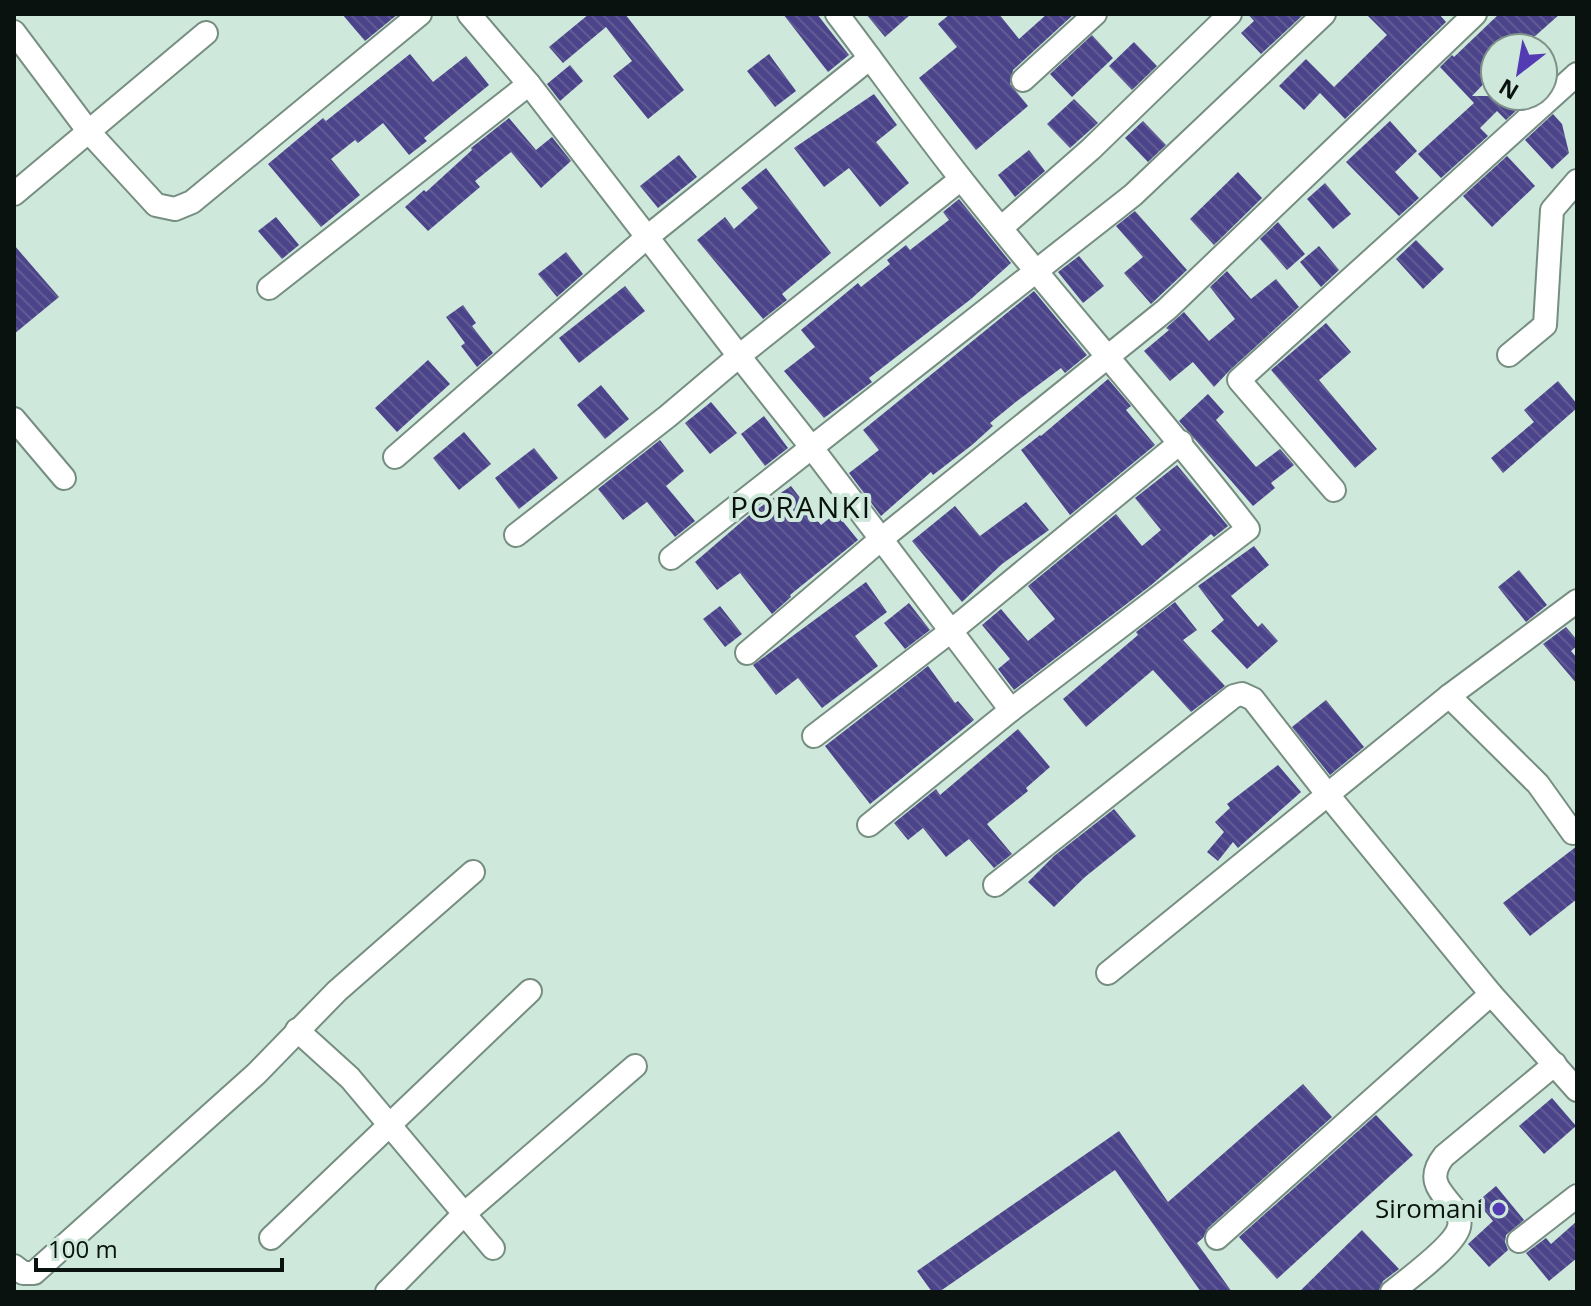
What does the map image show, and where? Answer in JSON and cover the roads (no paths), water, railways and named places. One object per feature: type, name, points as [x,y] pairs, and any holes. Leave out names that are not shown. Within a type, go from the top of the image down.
[{"type":"street","points":[[15,34],[89,132],[156,205],[175,209],[192,202],[420,14]]},
{"type":"street","points":[[469,14],[529,84],[1011,710]]},
{"type":"street","points":[[837,14],[961,179],[1107,358],[1181,442],[1248,529],[1011,710],[869,825]]},
{"type":"street","points":[[1023,80],[1095,14]]},
{"type":"street","points":[[1001,228],[1091,149],[1230,14]]},
{"type":"street","points":[[671,558],[1133,195],[1324,14]]},
{"type":"street","points":[[747,653],[880,540],[1167,309],[1475,14]]},
{"type":"street","points":[[14,194],[206,33]]},
{"type":"street","points":[[395,457],[646,238],[870,58]]},
{"type":"street","points":[[1334,490],[1239,380],[1577,74]]},
{"type":"street","points":[[269,288],[529,84]]},
{"type":"street","points":[[516,535],[961,179]]},
{"type":"street","points":[[1509,355],[1545,325],[1552,210],[1577,181]]},
{"type":"street","points":[[14,419],[64,478]]},
{"type":"street","points":[[814,736],[951,631],[1181,442]]},
{"type":"street","points":[[1108,973],[1449,696],[1577,601]]},
{"type":"street","points":[[995,885],[1234,696],[1242,694],[1253,699],[1491,994],[1577,1090]]},
{"type":"street","points":[[1449,696],[1538,784],[1573,833]]},
{"type":"street","points":[[14,1266],[23,1273],[34,1273],[256,1074],[337,991],[473,872]]},
{"type":"street","points":[[271,1238],[530,991]]},
{"type":"street","points":[[1217,1238],[1491,994]]},
{"type":"street","points":[[297,1030],[350,1078],[493,1248]]},
{"type":"street","points":[[1392,1292],[1432,1259],[1459,1227],[1459,1219],[1439,1187],[1435,1168],[1444,1156],[1555,1064]]},
{"type":"street","points":[[387,1292],[464,1214],[635,1066]]},
{"type":"street","points":[[1519,1241],[1577,1196]]},
{"type":"place","name":"Siromani","points":[[1499,1209]]},
{"type":"district","name":"PORANKI","points":[[801,508]]}]
